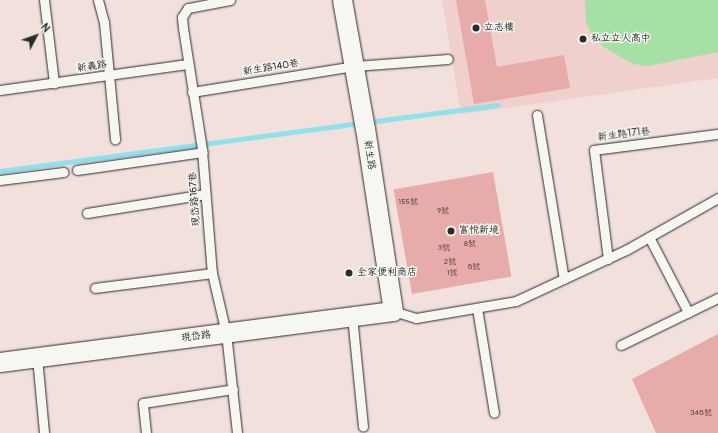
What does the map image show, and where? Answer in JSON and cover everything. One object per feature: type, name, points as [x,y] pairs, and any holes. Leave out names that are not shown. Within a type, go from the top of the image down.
[{"type":"street","name":"新生路","points":[[342,0],[355,66],[393,310]]},
{"type":"street","name":"現岱路","points":[[0,362],[393,310]]},
{"type":"lane","points":[[44,0],[54,83]]},
{"type":"lane","points":[[98,0],[104,22],[115,139]]},
{"type":"lane","name":"現岱路167巷","points":[[230,0],[188,8],[182,17],[187,64],[202,151],[212,273],[226,333],[237,433]]},
{"type":"lane","name":"新生路140巷","points":[[192,92],[355,66],[448,59]]},
{"type":"lane","name":"新義路","points":[[0,90],[187,64]]},
{"type":"lane","points":[[537,115],[564,279]]},
{"type":"lane","name":"新生路171巷","points":[[608,259],[594,150],[718,134]]},
{"type":"lane","points":[[77,170],[202,151]]},
{"type":"lane","points":[[0,180],[64,172]]},
{"type":"lane","points":[[87,212],[205,194]]},
{"type":"lane","points":[[393,310],[416,318],[516,301],[608,259],[718,198]]},
{"type":"lane","points":[[649,237],[688,312]]},
{"type":"lane","points":[[95,288],[212,273]]},
{"type":"lane","points":[[621,345],[718,298]]},
{"type":"lane","points":[[477,308],[494,413]]},
{"type":"lane","points":[[352,316],[363,426]]},
{"type":"lane","points":[[38,357],[44,433]]},
{"type":"lane","points":[[146,433],[143,402],[232,389]]},
{"type":"shaded area","name":"私立立人高中","points":[[442,0],[718,0],[718,78],[461,114]]},
{"type":"green space","points":[[585,0],[718,0],[718,52],[648,66],[633,64],[602,46],[591,33],[586,22]]},
{"type":"building","name":"立志樓","points":[[456,0],[485,0],[497,67],[564,55],[570,88],[474,104]]},
{"type":"building","name":"富悅新境","points":[[493,172],[511,276],[412,294],[394,190]]},
{"type":"building","points":[[718,334],[718,433],[656,433],[632,379]]},
{"type":"waterway","points":[[368,122],[498,105]]},
{"type":"waterway","points":[[0,171],[360,123]]},
{"type":"place","name":"立志樓","points":[[476,28]]},
{"type":"place","name":"私立立人高中","points":[[583,39]]},
{"type":"place","name":"富悅新境","points":[[451,231]]},
{"type":"place","name":"全家便利商店","points":[[349,273]]}]
